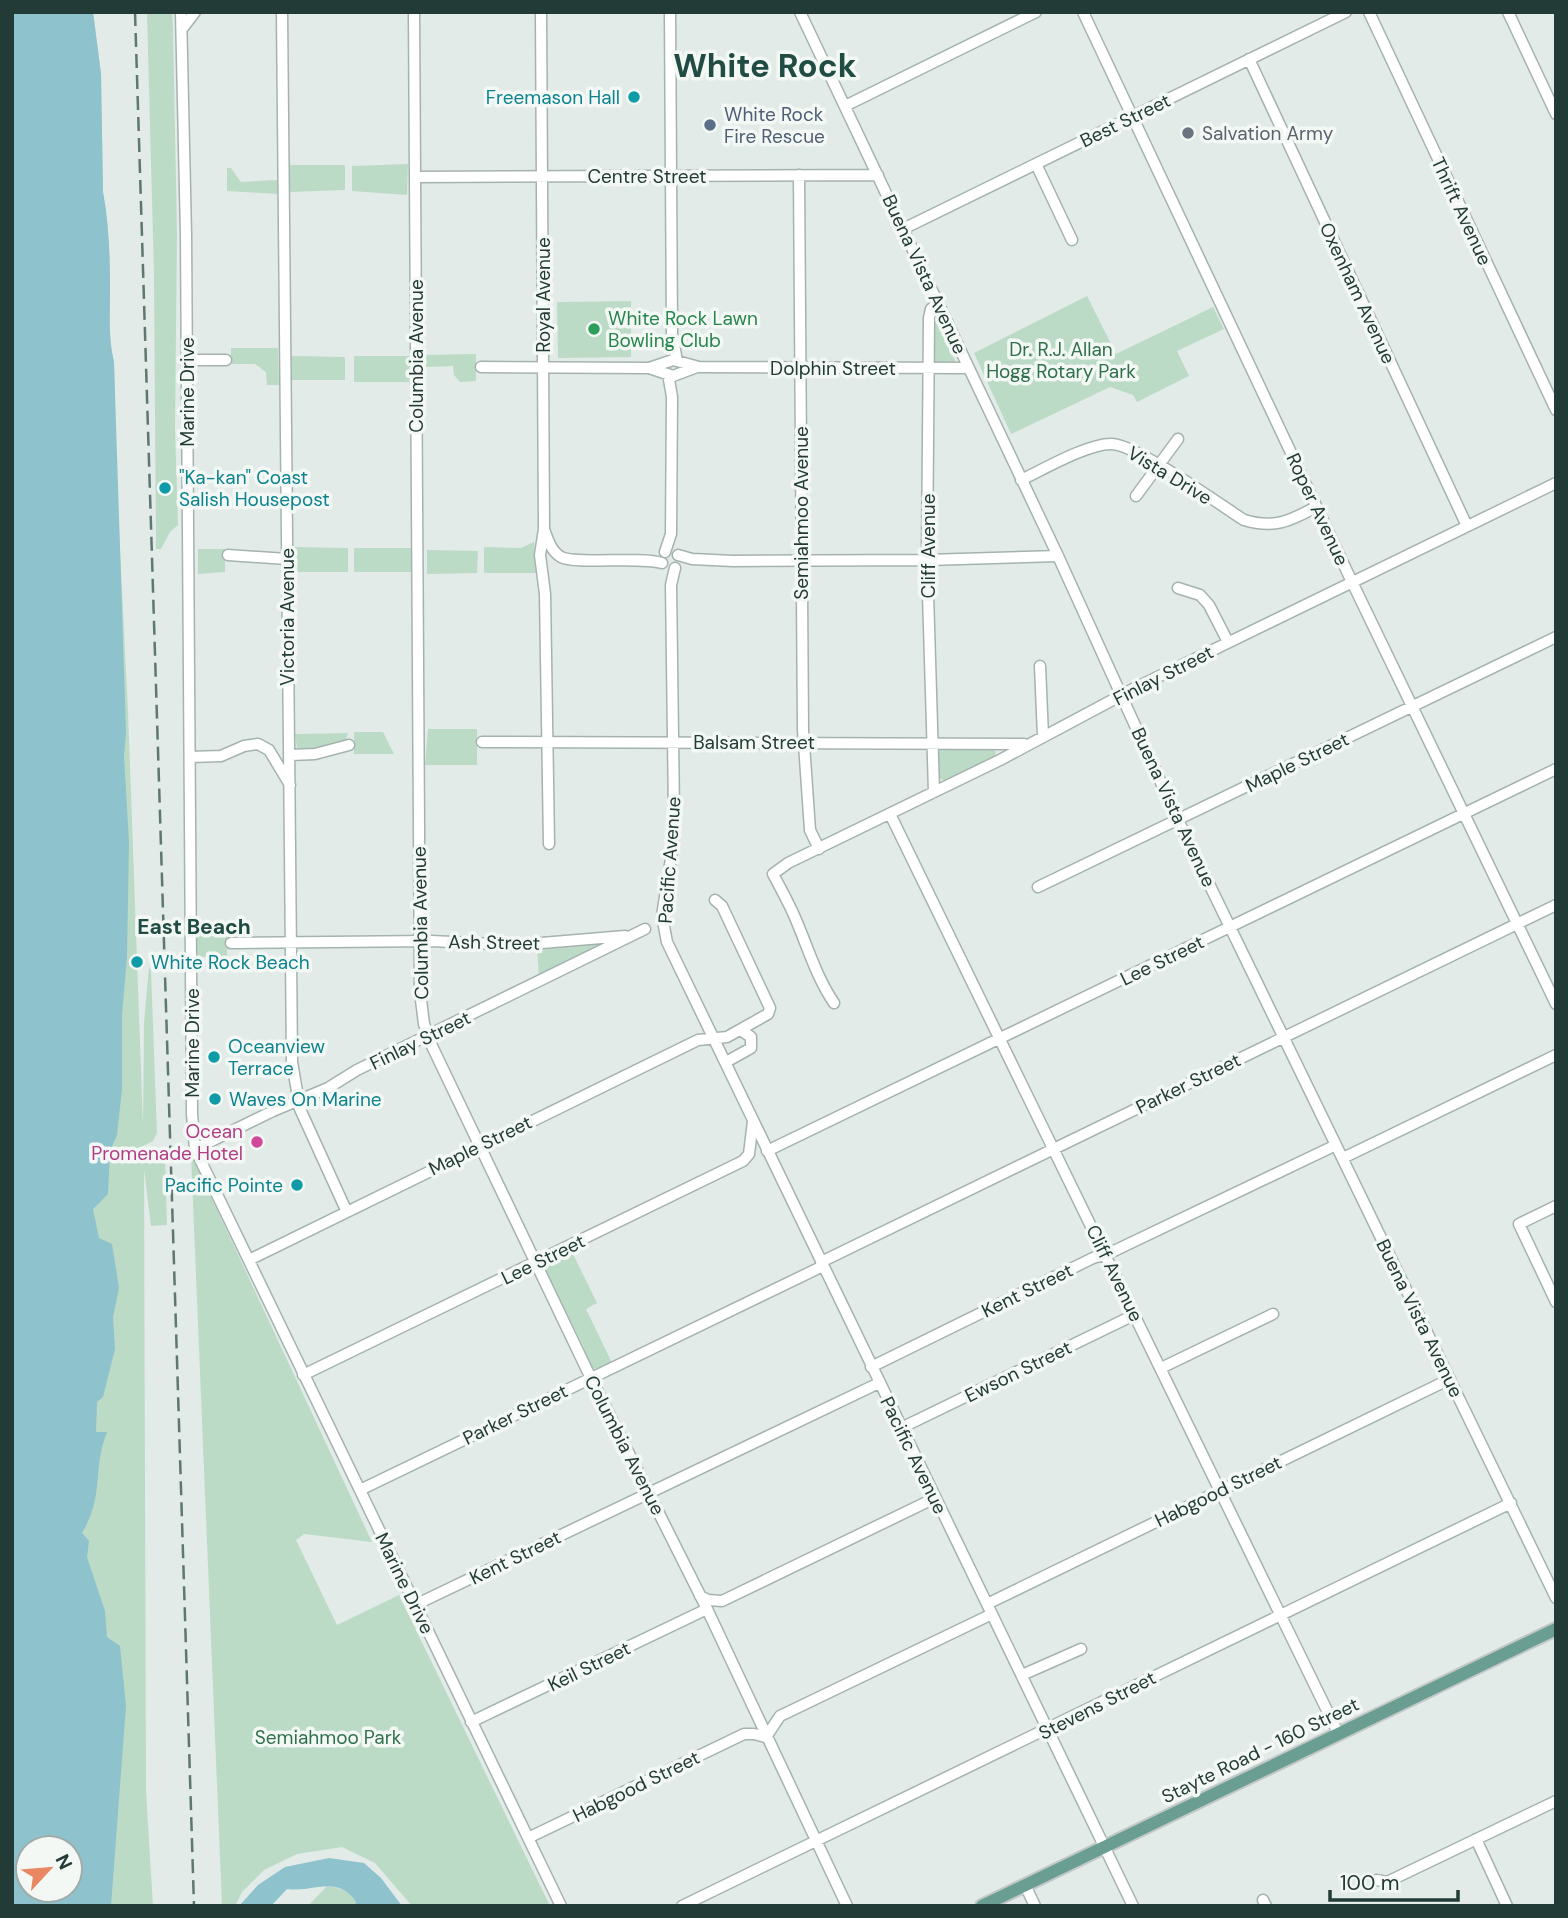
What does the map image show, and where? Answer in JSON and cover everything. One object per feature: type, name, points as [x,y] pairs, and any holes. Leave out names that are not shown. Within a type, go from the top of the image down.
[{"type":"main road","name":"Stayte Road - 160 Street","points":[[982,1906],[1556,1629]]},
{"type":"street","name":"Marine Drive","points":[[181,12],[187,360],[192,1114],[195,1149],[561,1906]]},
{"type":"street","points":[[182,29],[195,12]]},
{"type":"street","name":"Victoria Avenue","points":[[282,12],[291,1048],[298,1101],[317,1151],[346,1210]]},
{"type":"street","name":"Columbia Avenue","points":[[414,12],[419,941],[420,992],[428,1036],[478,1146],[590,1378],[650,1493],[847,1906]]},
{"type":"street","name":"Royal Avenue","points":[[541,12],[544,528],[540,555],[549,742],[549,844]]},
{"type":"street","name":"Pacific Avenue","points":[[670,12],[670,559],[674,833],[662,916],[663,926],[667,942],[767,1151],[1133,1906]]},
{"type":"street","name":"Buena Vista Avenue","points":[[800,12],[1058,556],[1178,820],[1556,1598]]},
{"type":"street","points":[[845,106],[1035,12]]},
{"type":"street","name":"Roper Avenue","points":[[1083,12],[1352,582],[1556,1004]]},
{"type":"street","name":"Best Street","points":[[903,229],[1346,12]]},
{"type":"street","name":"Thrift Avenue","points":[[1369,12],[1556,410]]},
{"type":"street","points":[[1508,12],[1556,114]]},
{"type":"street","name":"Oxenham Avenue","points":[[1249,59],[1468,526]]},
{"type":"street","points":[[1036,164],[1072,240]]},
{"type":"street","name":"Semiahmoo Avenue","points":[[799,175],[804,742],[810,830],[819,849]]},
{"type":"street","name":"Centre Street","points":[[416,177],[878,175]]},
{"type":"street","name":"Cliff Avenue","points":[[934,792],[927,560],[929,318],[931,309],[938,303]]},
{"type":"street","points":[[187,360],[226,359]]},
{"type":"street","points":[[481,368],[672,368]]},
{"type":"street","name":"Dolphin Street","points":[[672,368],[969,368]]},
{"type":"street","points":[[1136,496],[1178,439]]},
{"type":"street","name":"Vista Drive","points":[[1021,480],[1093,446],[1113,443],[1159,465],[1244,520],[1273,525],[1316,506]]},
{"type":"street","name":"Finlay Street","points":[[834,1003],[808,956],[794,914],[773,874],[788,863],[999,760],[1228,642],[1556,483]]},
{"type":"street","points":[[544,528],[552,549],[566,559]]},
{"type":"street","points":[[228,555],[287,559]]},
{"type":"street","points":[[543,577],[546,569],[566,559],[927,560],[1058,556]]},
{"type":"street","points":[[1178,588],[1199,595],[1209,605],[1228,642]]},
{"type":"street","name":"Maple Street","points":[[1038,887],[1556,636]]},
{"type":"street","points":[[1040,666],[1043,736]]},
{"type":"street","name":"Balsam Street","points":[[482,742],[1026,744]]},
{"type":"street","points":[[190,757],[220,756],[244,746],[258,744],[269,750],[290,785]]},
{"type":"street","points":[[290,755],[315,754],[349,745]]},
{"type":"street","name":"Lee Street","points":[[767,1151],[1556,769]]},
{"type":"street","name":"Cliff Avenue","points":[[890,814],[1338,1733]]},
{"type":"street","points":[[714,1039],[742,1031],[748,1024],[768,1014],[770,1008],[722,906],[715,901]]},
{"type":"street","name":"Parker Street","points":[[360,1490],[1556,905]]},
{"type":"street","name":"Finlay Street","points":[[195,1149],[298,1101],[645,929]]},
{"type":"street","name":"Ash Street","points":[[231,943],[419,941],[518,945],[632,936]]},
{"type":"street","points":[[726,1062],[751,1048],[751,1037],[742,1031]]},
{"type":"street","name":"Maple Street","points":[[249,1259],[698,1040],[714,1039]]},
{"type":"street","points":[[1343,1158],[1556,1055]]},
{"type":"street","name":"Lee Street","points":[[303,1375],[743,1161],[749,1154],[753,1120]]},
{"type":"street","name":"Kent Street","points":[[871,1367],[1093,1258],[1336,1145]]},
{"type":"street","points":[[1556,1206],[1519,1224],[1556,1301]]},
{"type":"street","points":[[1161,1368],[1273,1314]]},
{"type":"street","name":"Ewson Street","points":[[901,1428],[1134,1315]]},
{"type":"street","name":"Habgood Street","points":[[780,1716],[1220,1489],[1450,1379]]},
{"type":"street","name":"Kent Street","points":[[415,1605],[879,1383]]},
{"type":"street","points":[[700,1596],[708,1600],[722,1601],[935,1498]]},
{"type":"street","name":"Stevens Street","points":[[682,1906],[1511,1503]]},
{"type":"street","points":[[712,1621],[722,1601]]},
{"type":"street","name":"Keil Street","points":[[471,1722],[706,1609]]},
{"type":"street","points":[[1022,1675],[1081,1649]]},
{"type":"street","points":[[756,1713],[780,1716],[766,1737],[744,1734],[753,1723],[756,1713]]},
{"type":"street","name":"Habgood Street","points":[[528,1838],[744,1734]]},
{"type":"street","points":[[1377,1880],[1387,1882],[1556,1801]]},
{"type":"street","points":[[1476,1839],[1507,1906]]},
{"type":"street","points":[[1025,1885],[1035,1906]]},
{"type":"green space","points":[[12,12],[93,12],[101,74],[103,192],[107,216],[110,326],[114,362],[143,1125],[144,1023],[149,967],[151,971],[157,1133],[153,1141],[143,1146],[143,1151],[161,1151],[161,1156],[165,1156],[167,1225],[151,1226],[144,1169],[146,1791],[153,1906],[12,1906]]},
{"type":"green space","points":[[147,12],[172,12],[173,28],[178,525],[170,532],[161,549],[156,549],[154,276]]},
{"type":"green space","points":[[408,164],[407,195],[352,191],[352,166]]},
{"type":"green space","points":[[290,165],[345,165],[345,190],[290,192]]},
{"type":"green space","points":[[227,168],[231,168],[241,182],[278,180],[278,194],[227,191]]},
{"type":"green space","name":"Dr. R.J. Allan Hogg Rotary Park","points":[[1087,296],[1116,354],[1213,307],[1224,329],[1177,351],[1189,376],[1137,402],[1133,395],[1110,387],[1011,434],[974,353]]},
{"type":"green space","name":"White Rock Lawn Bowling Club","points":[[631,301],[631,357],[558,358],[557,302]]},
{"type":"green space","points":[[933,316],[956,362],[933,362]]},
{"type":"green space","points":[[231,348],[278,348],[279,385],[267,385],[266,372],[255,364],[231,364]]},
{"type":"green space","points":[[476,354],[476,381],[460,382],[454,375],[453,366],[426,367],[426,355]]},
{"type":"green space","points":[[291,356],[345,357],[345,380],[292,380]]},
{"type":"green space","points":[[354,356],[409,356],[410,382],[354,382]]},
{"type":"green space","points":[[534,542],[536,573],[484,573],[484,547],[521,548]]},
{"type":"green space","points":[[294,547],[348,548],[348,572],[294,572]]},
{"type":"green space","points":[[354,548],[412,548],[411,572],[354,572]]},
{"type":"green space","points":[[198,549],[225,549],[225,572],[198,574]]},
{"type":"green space","points":[[427,550],[478,551],[477,573],[427,574]]},
{"type":"green space","points":[[428,729],[477,729],[477,765],[425,765]]},
{"type":"green space","points":[[354,732],[383,732],[394,754],[354,754]]},
{"type":"green space","points":[[348,733],[346,739],[329,746],[309,750],[297,748],[295,734]]},
{"type":"green space","points":[[991,747],[996,752],[995,756],[948,780],[938,777],[938,748]]},
{"type":"green space","points":[[196,931],[227,931],[227,957],[196,957]]},
{"type":"green space","points":[[602,943],[597,949],[539,977],[537,947]]},
{"type":"green space","name":"Semiahmoo Park","points":[[191,1154],[372,1542],[304,1534],[296,1540],[337,1625],[399,1595],[550,1906],[412,1906],[375,1863],[342,1847],[297,1854],[264,1870],[242,1892],[235,1906],[222,1906]]},
{"type":"green space","points":[[571,1250],[597,1303],[586,1309],[612,1363],[597,1369],[590,1367],[584,1348],[553,1285],[543,1271],[546,1262]]},
{"type":"green space","points":[[327,1886],[347,1892],[356,1902],[355,1906],[308,1906]]},
{"type":"water","points":[[12,12],[93,12],[101,74],[103,192],[107,216],[110,326],[114,362],[126,733],[124,756],[129,842],[122,1089],[117,1135],[110,1151],[108,1194],[93,1209],[99,1238],[112,1244],[119,1288],[113,1317],[115,1349],[103,1397],[97,1402],[96,1432],[107,1432],[100,1458],[94,1506],[82,1533],[89,1541],[87,1557],[105,1611],[107,1637],[120,1646],[126,1706],[111,1906],[12,1906]]},
{"type":"water","points":[[329,1858],[364,1863],[381,1878],[402,1906],[355,1906],[356,1902],[349,1894],[341,1889],[324,1886],[287,1889],[271,1906],[239,1906],[258,1885],[285,1867]]},
{"type":"railway","points":[[135,12],[194,1906]]},
{"type":"place","name":"Freemason Hall","points":[[634,97]]},
{"type":"place","name":"White Rock Fire Rescue","points":[[710,125]]},
{"type":"place","name":"Salvation Army","points":[[1188,133]]},
{"type":"place","name":"White Rock Lawn Bowling Club","points":[[594,329]]},
{"type":"place","name":"\"Ka-kan\" Coast Salish Housepost","points":[[165,488]]},
{"type":"place","name":"White Rock Beach","points":[[137,962]]},
{"type":"place","name":"Oceanview Terrace","points":[[214,1057]]},
{"type":"place","name":"Waves On Marine","points":[[215,1099]]},
{"type":"place","name":"Ocean Promenade Hotel","points":[[257,1142]]},
{"type":"place","name":"Pacific Pointe","points":[[297,1185]]},
{"type":"district","name":"White Rock","points":[[765,65]]},
{"type":"district","name":"East Beach","points":[[194,927]]}]
